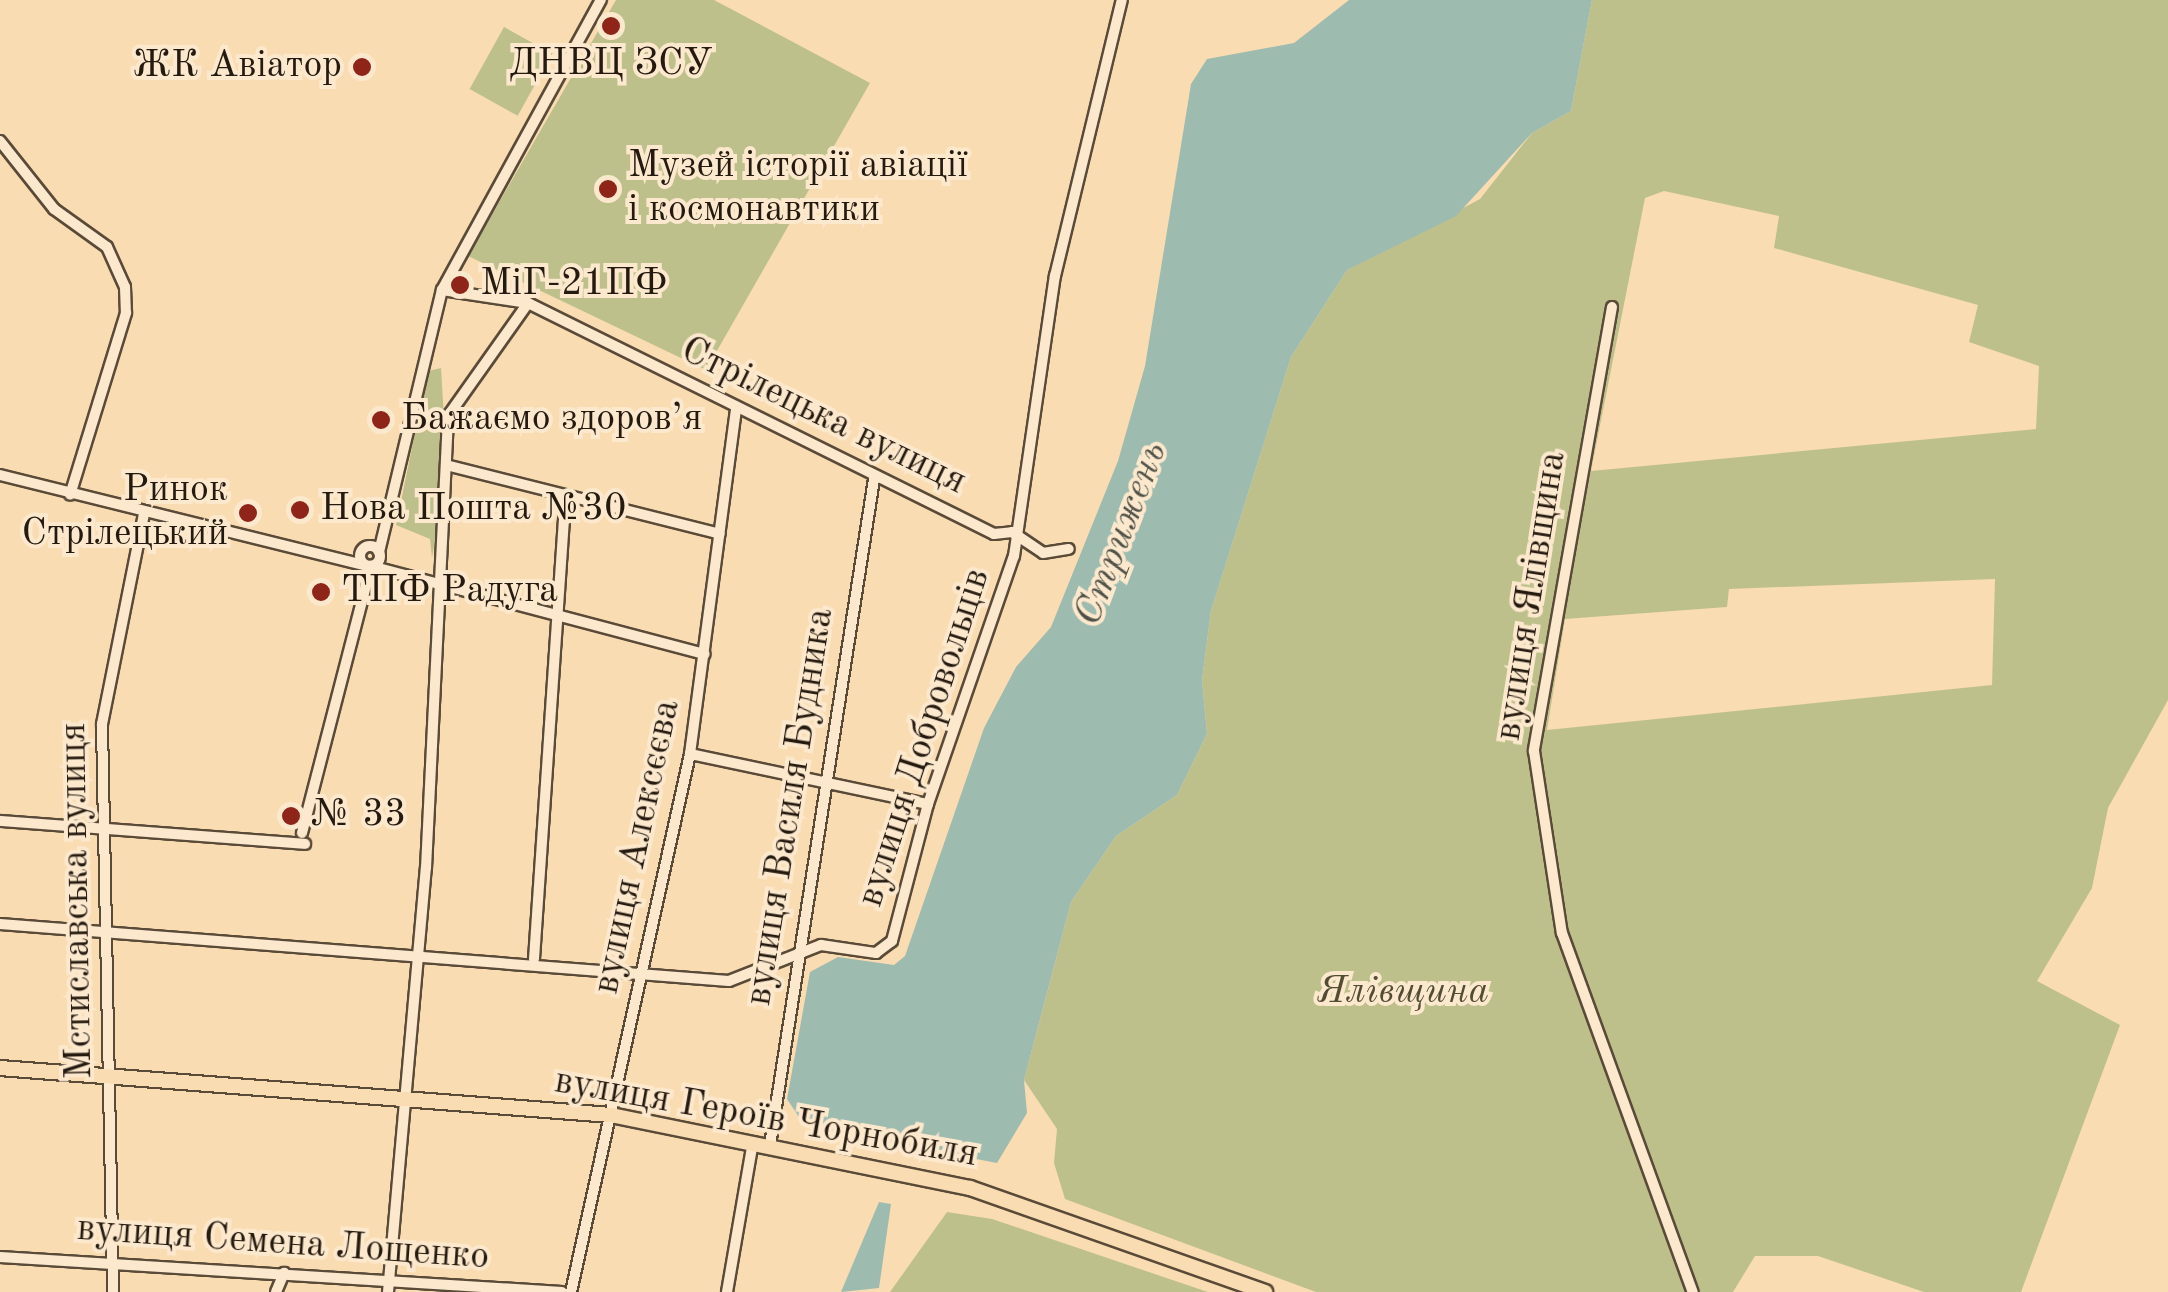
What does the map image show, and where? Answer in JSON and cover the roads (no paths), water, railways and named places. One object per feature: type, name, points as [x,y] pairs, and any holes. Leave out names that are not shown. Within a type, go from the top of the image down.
[{"type":"main road","name":"вулиця Героїв Чорнобиля","points":[[0,1068],[612,1115],[753,1142],[1025,1204],[1265,1292]]},
{"type":"street","points":[[368,565],[379,554],[442,290],[601,0]]},
{"type":"street","name":"Стрілецька вулиця","points":[[1012,532],[1055,276],[1122,0]]},
{"type":"street","points":[[0,141],[54,209],[107,248],[125,288],[126,313],[70,495]]},
{"type":"street","name":"Стрілецька вулиця","points":[[442,290],[528,303],[874,479],[994,534],[1012,532],[1043,554],[1069,549]]},
{"type":"street","points":[[388,1292],[418,953],[450,466],[448,416],[528,303]]},
{"type":"street","name":"вулиця Ялівщина","points":[[1612,307],[1534,760],[1562,933],[1693,1292]]},
{"type":"street","name":"вулиця Алексєєва","points":[[571,1292],[690,754],[736,408]]},
{"type":"street","points":[[450,466],[720,534]]},
{"type":"street","points":[[0,475],[144,514],[391,570],[705,654]]},
{"type":"street","name":"вулиця Василя Будника","points":[[770,1146],[874,479]]},
{"type":"street","points":[[534,960],[566,495]]},
{"type":"street","name":"Мстиславська вулиця","points":[[113,1292],[112,1076],[102,932],[101,826],[109,660],[144,514]]},
{"type":"street","name":"вулиця Добровольців","points":[[0,924],[534,960],[728,981],[798,959],[821,945],[876,953],[892,941],[928,804],[1014,556],[1012,532]]},
{"type":"street","points":[[340,558],[365,548],[381,534]]},
{"type":"street","points":[[365,548],[379,554],[391,570]]},
{"type":"street","points":[[0,820],[304,838],[324,721],[368,565],[365,548]]},
{"type":"street","points":[[690,754],[928,804]]},
{"type":"street","points":[[727,1292],[753,1142]]},
{"type":"street","name":"вулиця Семена Лощенко","points":[[0,1257],[388,1278],[562,1292]]},
{"type":"street","points":[[276,1292],[284,1274]]},
{"type":"water","name":"Стрижень","points":[[1349,0],[1592,0],[1571,111],[1532,133],[1456,216],[1347,270],[1291,357],[1211,611],[1202,680],[1207,734],[1177,795],[1116,836],[1071,902],[1024,1080],[1027,1113],[997,1163],[805,1126],[787,1099],[810,972],[838,957],[894,965],[905,956],[984,728],[1016,667],[1051,627],[1118,461],[1145,366],[1191,84],[1207,59],[1294,43]]},
{"type":"water","points":[[879,1202],[891,1204],[879,1288],[841,1292]]},
{"type":"place","name":"ДНВЦ ЗСУ","points":[[611,26]]},
{"type":"place","name":"ЖК Авіатор","points":[[362,67]]},
{"type":"place","name":"Музей історії авіації і космонавтики","points":[[608,189]]},
{"type":"place","name":"МіГ-21ПФ","points":[[460,285]]},
{"type":"place","name":"Бажаємо здоров’я","points":[[381,420]]},
{"type":"place","name":"Нова Пошта №30","points":[[300,510]]},
{"type":"place","name":"Ринок Стрілецький","points":[[248,513]]},
{"type":"place","name":"ТПФ Радуга","points":[[321,592]]},
{"type":"place","name":"№ 33","points":[[291,816]]},
{"type":"park label","name":"Ялівщина","points":[[1403,993]]}]
